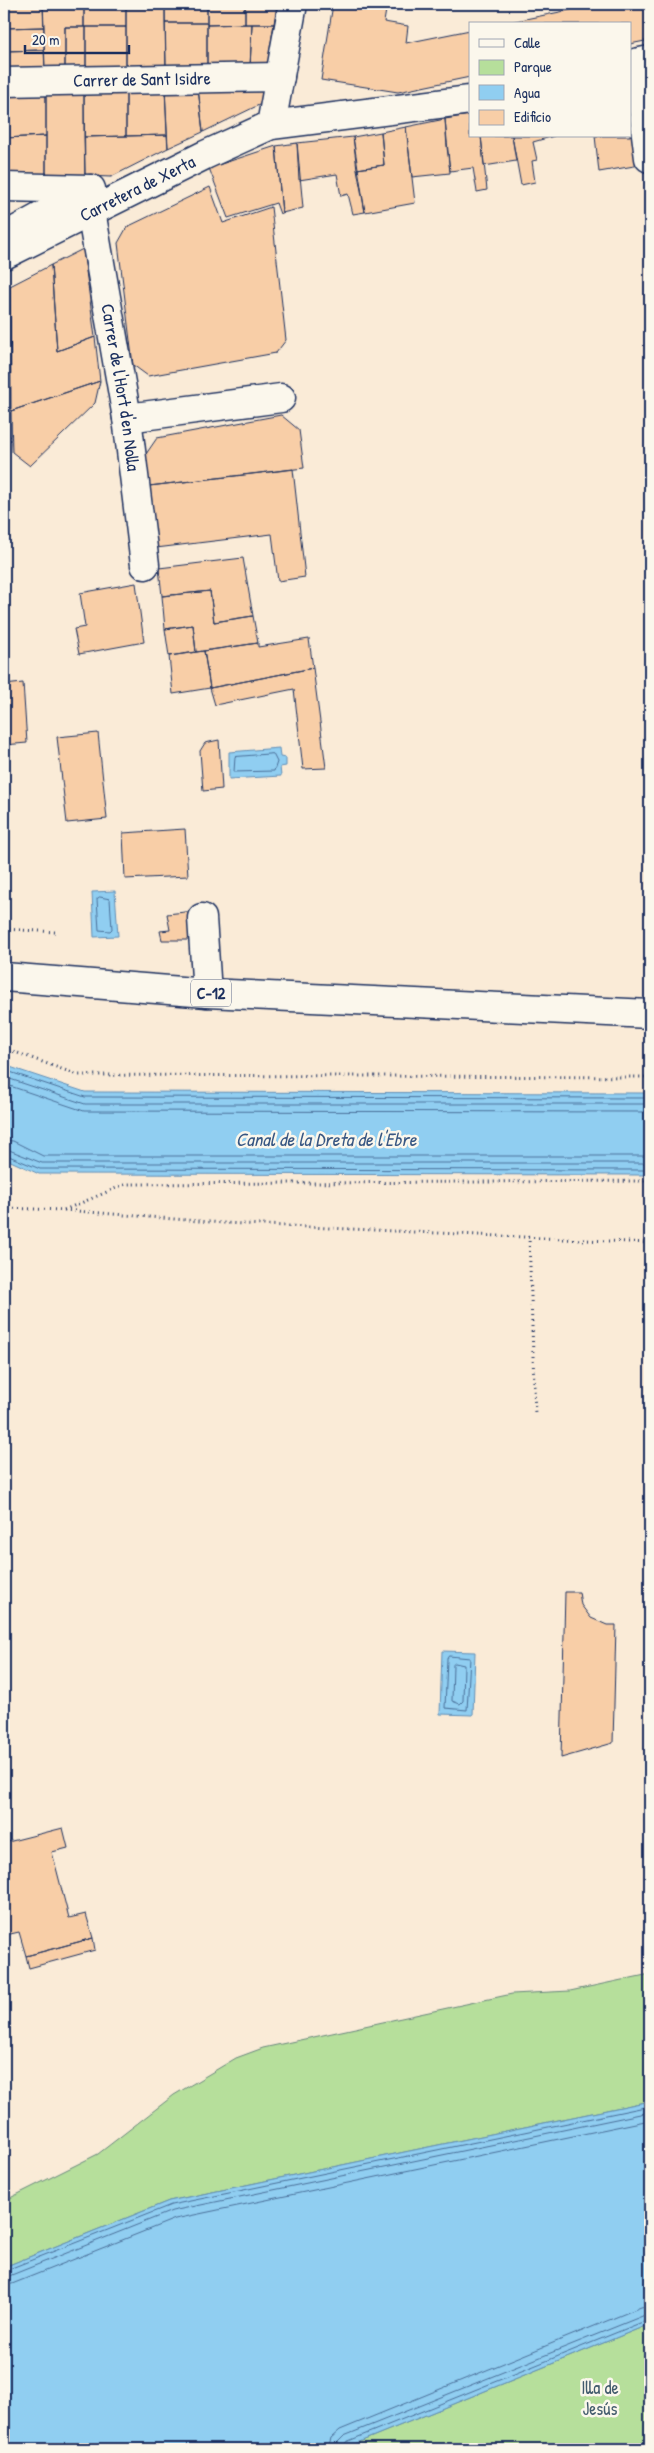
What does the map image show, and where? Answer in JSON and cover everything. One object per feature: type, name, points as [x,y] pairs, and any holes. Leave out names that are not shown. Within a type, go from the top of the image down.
[{"type":"street","points":[[271,125],[293,4]]},
{"type":"street","points":[[639,62],[649,158]]},
{"type":"street","name":"Carrer de Sant Isidre","points":[[4,82],[280,77]]},
{"type":"street","name":"Carretera de Xerta","points":[[4,255],[271,125],[469,100]]},
{"type":"street","points":[[4,187],[91,189],[4,238]]},
{"type":"street","name":"Carrer de l'Hort d'en Nolla","points":[[91,211],[114,357],[127,418],[145,565]]},
{"type":"street","points":[[127,418],[281,398]]},
{"type":"street","points":[[202,918],[207,993]]},
{"type":"street","name":"C-12","points":[[4,977],[207,993],[650,1014]]},
{"type":"path","points":[[4,929],[56,932]]},
{"type":"path","points":[[4,1048],[78,1075],[650,1077]]},
{"type":"path","points":[[64,1210],[126,1184],[650,1181]]},
{"type":"path","points":[[4,1208],[64,1210],[223,1223],[650,1243]]},
{"type":"path","points":[[529,1236],[535,1415]]},
{"type":"green space","points":[[650,1974],[650,2101],[169,2201],[4,2267],[4,2201],[98,2154],[174,2095],[236,2058],[263,2048],[512,1994],[570,1991]]},
{"type":"green space","name":"Illa de Jesús","points":[[650,2324],[650,2449],[342,2449]]},
{"type":"water","points":[[279,748],[280,757],[286,758],[286,766],[280,767],[281,776],[229,779],[229,752]]},
{"type":"water","points":[[115,891],[118,936],[94,937],[92,892]]},
{"type":"water","name":"Canal de la Dreta de l'Ebre","points":[[4,1065],[85,1092],[650,1093],[650,1175],[39,1174],[4,1158]]},
{"type":"water","points":[[442,1651],[475,1652],[473,1715],[440,1714]]},
{"type":"water","points":[[650,2101],[650,2324],[342,2449],[4,2449],[4,2267],[169,2201]]},
{"type":"building","points":[[4,4],[43,4],[44,27],[4,28]]},
{"type":"building","points":[[43,4],[84,4],[84,27],[65,27],[65,70],[45,70]]},
{"type":"building","points":[[84,4],[126,4],[126,27],[84,27]]},
{"type":"building","points":[[126,4],[165,4],[166,69],[126,70]]},
{"type":"building","points":[[165,4],[207,4],[207,23],[165,23]]},
{"type":"building","points":[[207,4],[245,4],[245,24],[207,25]]},
{"type":"building","points":[[245,4],[277,4],[274,24],[245,24]]},
{"type":"building","points":[[333,4],[387,4],[384,22],[408,26],[406,43],[469,30],[469,77],[398,92],[321,80]]},
{"type":"building","points":[[599,4],[650,4],[650,40],[632,44],[632,22],[511,22]]},
{"type":"building","points":[[165,23],[207,23],[207,68],[166,69]]},
{"type":"building","points":[[252,24],[274,24],[267,68],[250,68]]},
{"type":"building","points":[[252,24],[250,68],[207,68],[207,25]]},
{"type":"building","points":[[44,27],[44,50],[4,51],[4,28]]},
{"type":"building","points":[[65,27],[86,27],[86,70],[65,70]]},
{"type":"building","points":[[86,27],[126,27],[126,70],[86,70]]},
{"type":"building","points":[[44,50],[45,70],[4,71],[4,51]]},
{"type":"building","points":[[263,87],[261,104],[203,132],[198,88]]},
{"type":"building","points":[[165,88],[198,88],[203,132],[168,148]]},
{"type":"building","points":[[165,88],[167,135],[126,136],[126,89]]},
{"type":"building","points":[[126,89],[126,136],[84,137],[84,90]]},
{"type":"building","points":[[84,90],[85,176],[46,177],[46,91]]},
{"type":"building","points":[[46,91],[46,136],[4,138],[4,92]]},
{"type":"building","points":[[632,107],[640,165],[599,172],[595,138],[632,138]]},
{"type":"building","points":[[469,115],[469,138],[481,138],[487,190],[477,192],[473,168],[450,171],[445,119]]},
{"type":"building","points":[[445,119],[450,173],[412,177],[406,127]]},
{"type":"building","points":[[406,127],[415,203],[365,212],[357,169],[384,165],[381,132]]},
{"type":"building","points":[[381,132],[384,165],[357,169],[353,137]]},
{"type":"building","points":[[167,135],[168,148],[111,177],[85,176],[84,137]]},
{"type":"building","points":[[46,136],[46,177],[4,178],[4,138]]},
{"type":"building","points":[[353,137],[365,212],[353,214],[348,194],[341,196],[337,174],[299,180],[297,143]]},
{"type":"building","points":[[481,138],[512,138],[516,161],[484,166]]},
{"type":"building","points":[[512,138],[547,138],[533,142],[537,160],[532,161],[535,182],[521,185]]},
{"type":"building","points":[[297,143],[303,208],[282,213],[276,146]]},
{"type":"building","points":[[276,146],[282,213],[280,214],[276,203],[228,218],[209,168]]},
{"type":"building","points":[[210,187],[223,223],[271,207],[286,340],[276,353],[148,376],[133,365],[118,243],[127,227]]},
{"type":"building","points":[[83,249],[95,337],[57,351],[51,265]]},
{"type":"building","points":[[51,265],[57,351],[95,337],[100,381],[11,411],[10,286]]},
{"type":"building","points":[[100,381],[95,403],[30,466],[12,452],[11,411]]},
{"type":"building","points":[[281,415],[299,430],[304,468],[149,486],[146,454],[157,438]]},
{"type":"building","points":[[293,469],[305,577],[278,581],[272,534],[156,548],[149,486]]},
{"type":"building","points":[[243,558],[253,616],[214,622],[210,591],[162,596],[159,568]]},
{"type":"building","points":[[136,583],[144,642],[79,654],[74,629],[85,627],[80,593]]},
{"type":"building","points":[[210,591],[214,622],[253,616],[258,643],[196,652],[193,625],[165,629],[162,596]]},
{"type":"building","points":[[193,625],[196,652],[169,656],[165,629]]},
{"type":"building","points":[[309,639],[313,668],[210,688],[204,651],[258,643],[258,647]]},
{"type":"building","points":[[204,651],[210,688],[173,694],[169,656]]},
{"type":"building","points":[[313,668],[326,768],[303,769],[294,689],[215,705],[210,688]]},
{"type":"building","points":[[23,683],[27,743],[4,745],[4,685]]},
{"type":"building","points":[[98,733],[107,819],[67,823],[57,737]]},
{"type":"building","points":[[219,740],[222,789],[203,791],[200,751],[205,743]]},
{"type":"building","points":[[185,829],[188,876],[125,879],[123,833]]},
{"type":"building","points":[[194,911],[196,940],[162,940],[160,931],[170,930],[167,914]]},
{"type":"building","points":[[565,1592],[579,1592],[581,1605],[591,1618],[607,1625],[616,1625],[613,1743],[561,1758]]},
{"type":"building","points":[[63,1828],[68,1848],[52,1852],[69,1918],[86,1914],[93,1938],[26,1956],[19,1932],[6,1935],[4,1925],[4,1843]]},
{"type":"building","points":[[93,1938],[95,1950],[29,1968],[26,1956]]}]
